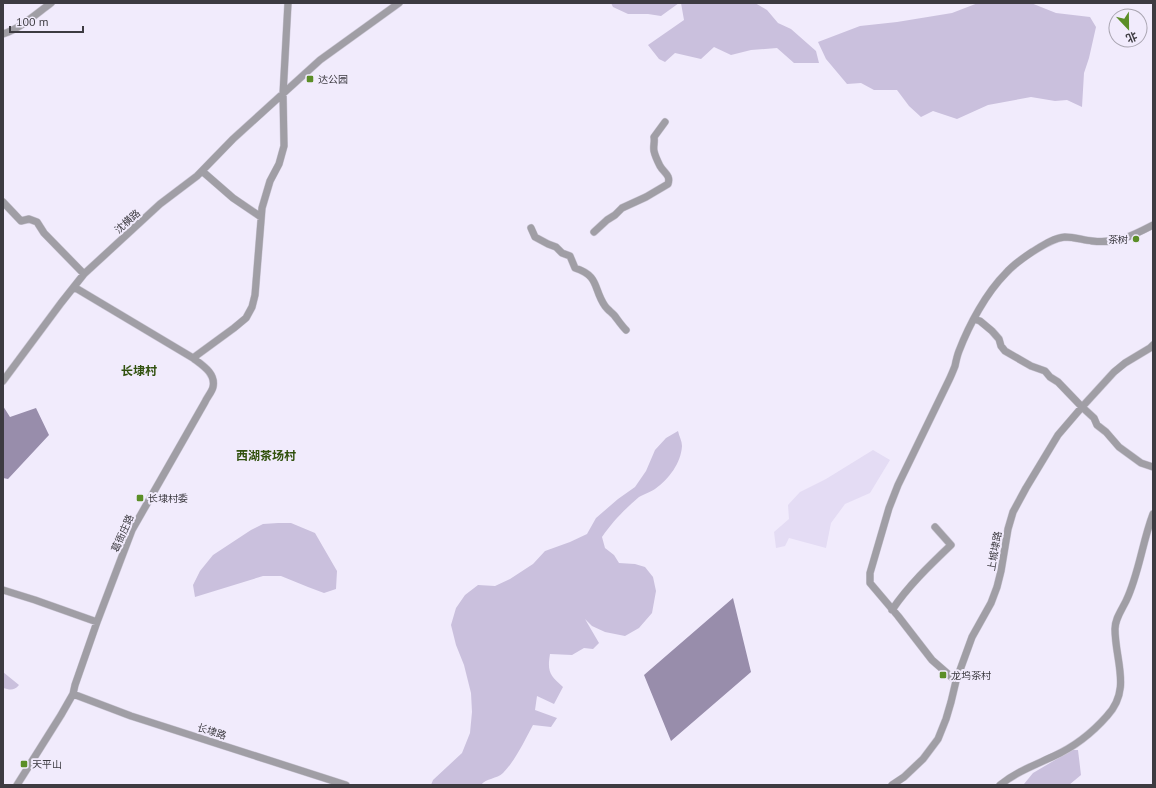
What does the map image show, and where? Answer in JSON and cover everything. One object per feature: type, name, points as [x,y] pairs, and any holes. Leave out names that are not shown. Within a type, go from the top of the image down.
[{"type":"street","points":[[3,34],[15,28],[51,3]]},
{"type":"street","points":[[193,358],[246,318],[252,307],[255,295],[262,208],[270,181],[279,164],[284,146],[283,94],[288,3]]},
{"type":"street","name":"沈横路","points":[[3,381],[84,274],[160,204],[202,171],[233,139],[320,60],[399,3]]},
{"type":"street","points":[[594,232],[622,208],[646,197],[668,184],[669,180],[667,174],[661,168],[654,152],[654,137],[665,122]]},
{"type":"street","points":[[202,171],[233,198],[261,217]]},
{"type":"street","points":[[3,202],[21,221],[29,219],[37,222],[44,233],[84,274]]},
{"type":"street","points":[[956,681],[932,660],[870,583],[870,574],[889,508],[898,485],[949,380],[958,353],[974,319],[994,287],[1005,273],[1028,255],[1058,238],[1065,237],[1099,242],[1112,242],[1132,236],[1153,225]]},
{"type":"street","points":[[531,228],[535,236],[556,247],[562,253],[570,256],[575,268],[582,270],[594,280],[604,305],[626,330]]},
{"type":"street","name":"葛衙庄路","points":[[17,785],[61,716],[73,694],[97,622],[132,530],[213,387],[212,378],[209,371],[193,358],[74,287]]},
{"type":"street","points":[[974,319],[980,321],[999,339],[1001,346],[1005,351],[1031,366],[1045,371],[1050,377],[1058,382],[1094,418],[1097,424],[1119,447],[1141,463],[1153,467]]},
{"type":"street","name":"上城埭路","points":[[892,785],[904,777],[923,759],[938,739],[951,702],[956,681],[972,637],[991,603],[997,587],[1008,529],[1013,512],[1026,488],[1058,435],[1082,407],[1125,362],[1153,345]]},
{"type":"street","points":[[1000,785],[1022,770],[1054,756],[1071,746],[1091,732],[1114,708],[1119,699],[1121,684],[1115,628],[1116,619],[1133,583],[1153,514]]},
{"type":"street","points":[[892,610],[901,597],[951,545],[935,527]]},
{"type":"street","points":[[3,590],[97,622]]},
{"type":"street","name":"长埭路","points":[[73,694],[131,716],[346,785]]},
{"type":"shaded area","points":[[611,3],[679,3],[661,16],[648,14],[628,14],[613,7]]},
{"type":"shaded area","points":[[681,3],[755,3],[767,10],[778,23],[791,29],[816,51],[819,63],[794,63],[777,48],[751,50],[731,55],[714,47],[701,59],[675,53],[665,62],[659,59],[648,45],[684,20]]},
{"type":"shaded area","points":[[978,3],[1031,3],[1056,13],[1090,17],[1096,27],[1084,73],[1082,107],[1067,100],[1055,101],[1031,97],[988,105],[957,119],[933,111],[921,117],[909,106],[897,90],[874,90],[861,83],[847,84],[826,59],[818,42],[860,26],[897,22],[952,13]]},
{"type":"shaded area","points":[[3,406],[10,417],[36,408],[49,435],[8,479],[3,478]]},
{"type":"shaded area","points":[[678,431],[682,446],[677,464],[673,470],[660,485],[639,497],[628,506],[602,537],[605,548],[614,555],[619,563],[635,564],[645,567],[653,577],[656,591],[652,613],[639,628],[625,636],[605,632],[592,626],[585,619],[599,643],[593,649],[584,648],[572,655],[550,654],[550,673],[563,687],[554,704],[537,696],[535,710],[557,718],[551,727],[533,725],[512,763],[501,775],[486,781],[481,785],[431,785],[433,780],[462,753],[470,733],[472,712],[471,693],[451,625],[456,608],[465,595],[478,585],[495,586],[510,579],[533,564],[545,551],[587,534],[596,518],[635,487],[646,471],[655,450],[666,438]]},
{"type":"shaded area","points":[[873,450],[890,460],[870,493],[845,504],[831,523],[826,548],[789,538],[785,546],[776,548],[774,532],[789,519],[788,505],[800,492],[826,479]]},
{"type":"shaded area","points":[[291,523],[315,533],[337,571],[336,589],[324,593],[281,576],[263,576],[195,597],[193,585],[200,571],[213,555],[251,530],[263,524]]},
{"type":"shaded area","points":[[733,598],[751,672],[671,741],[644,675]]},
{"type":"shaded area","points":[[3,672],[19,685],[12,690],[3,688]]},
{"type":"shaded area","points":[[1072,750],[1078,750],[1081,775],[1069,785],[1024,784],[1033,773]]},
{"type":"place","name":"达公园","points":[[310,79]]},
{"type":"place","name":"茶树","points":[[1136,239]]},
{"type":"place","name":"长埭村委","points":[[140,498]]},
{"type":"place","name":"龙坞茶村","points":[[943,675]]},
{"type":"place","name":"天平山","points":[[24,764]]},
{"type":"district","name":"长埭村","points":[[139,371]]},
{"type":"district","name":"西湖茶场村","points":[[266,456]]}]
